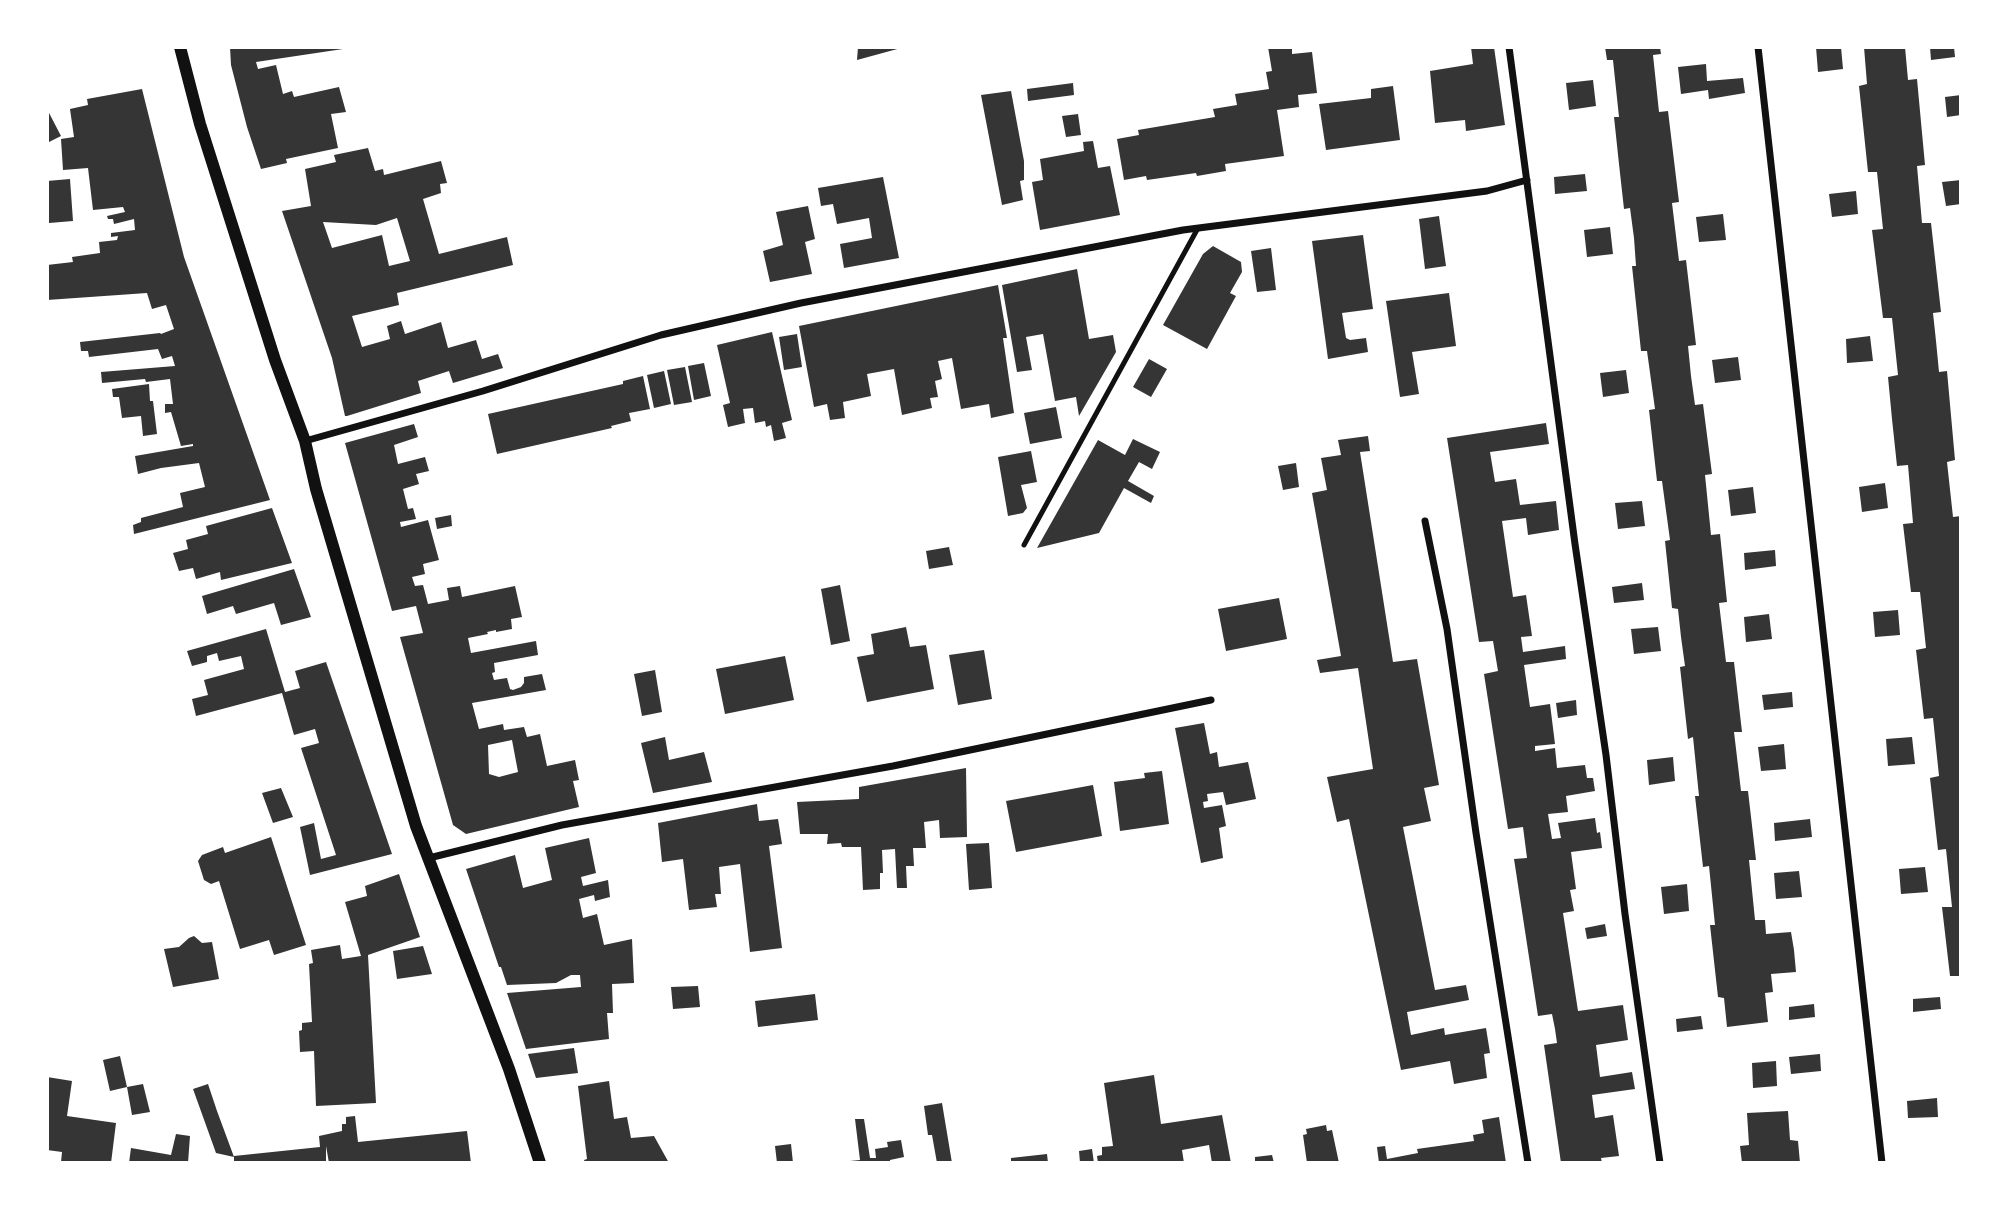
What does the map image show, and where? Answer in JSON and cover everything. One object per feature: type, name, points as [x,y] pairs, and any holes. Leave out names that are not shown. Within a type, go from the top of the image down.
[{"type":"street","points":[[180,47],[204,137],[275,360],[305,441],[316,489],[416,826],[509,1069],[540,1163]]},
{"type":"street","points":[[1509,47],[1660,1163]]},
{"type":"street","points":[[1758,47],[1882,1163]]},
{"type":"street","points":[[305,441],[483,391],[661,335],[801,303],[1198,228],[1487,191],[1528,180]]},
{"type":"street","points":[[1425,521],[1447,629],[1528,1163]]},
{"type":"street","points":[[429,858],[562,825],[893,766],[1211,700]]},
{"type":"lane","points":[[1024,545],[1198,228]]},
{"type":"building","points":[[230,47],[343,47],[256,62],[258,69],[276,65],[283,94],[292,91],[294,97],[339,87],[346,112],[331,114],[338,148],[286,159],[287,163],[261,169],[231,65]]},
{"type":"building","points":[[858,47],[901,47],[901,48],[857,60]]},
{"type":"building","points":[[1268,47],[1292,47],[1292,54],[1312,52],[1317,93],[1298,95],[1299,107],[1277,110],[1284,156],[1225,164],[1226,171],[1197,176],[1196,173],[1147,180],[1146,176],[1124,180],[1117,139],[1139,135],[1138,130],[1215,117],[1213,109],[1237,105],[1235,94],[1269,89],[1266,72],[1272,71]]},
{"type":"building","points":[[1471,47],[1494,47],[1505,125],[1466,131],[1465,120],[1435,123],[1430,71],[1473,64]]},
{"type":"building","points":[[1605,47],[1660,47],[1661,54],[1653,55],[1659,112],[1668,111],[1679,202],[1672,203],[1679,261],[1686,260],[1696,345],[1688,346],[1691,376],[1695,405],[1703,404],[1712,474],[1705,475],[1711,535],[1720,534],[1727,602],[1719,603],[1726,662],[1734,662],[1742,732],[1734,732],[1741,791],[1748,791],[1756,860],[1749,860],[1755,920],[1765,920],[1766,934],[1791,932],[1794,950],[1796,972],[1771,974],[1773,992],[1765,993],[1768,1022],[1727,1027],[1724,998],[1718,997],[1710,925],[1715,925],[1709,866],[1703,867],[1695,796],[1699,796],[1693,737],[1688,739],[1680,667],[1685,666],[1678,609],[1672,608],[1665,541],[1670,540],[1662,481],[1657,481],[1649,410],[1655,409],[1647,351],[1641,351],[1632,266],[1636,266],[1634,238],[1630,208],[1624,209],[1614,117],[1619,117],[1613,60],[1607,60]]},
{"type":"building","points":[[1816,47],[1841,47],[1843,69],[1818,72]]},
{"type":"building","points":[[1864,47],[1905,47],[1908,80],[1917,79],[1925,165],[1917,166],[1922,223],[1931,223],[1941,312],[1933,313],[1939,372],[1947,371],[1955,460],[1947,462],[1953,517],[1961,516],[1961,976],[1950,976],[1942,907],[1952,907],[1946,849],[1938,850],[1930,778],[1939,776],[1933,718],[1924,719],[1916,650],[1926,648],[1920,592],[1911,592],[1903,524],[1913,523],[1908,465],[1897,466],[1892,419],[1888,377],[1898,375],[1892,318],[1883,318],[1872,230],[1883,229],[1877,172],[1868,172],[1859,86],[1867,84]]},
{"type":"building","points":[[1930,47],[1954,47],[1955,57],[1931,60]]},
{"type":"building","points":[[1706,64],[1707,81],[1743,78],[1745,93],[1709,99],[1708,90],[1681,94],[1678,67]]},
{"type":"building","points":[[1593,80],[1596,106],[1569,110],[1566,83]]},
{"type":"building","points":[[1073,83],[1074,95],[1028,101],[1027,89]]},
{"type":"building","points":[[1393,86],[1400,140],[1326,150],[1319,104],[1371,98],[1371,89]]},
{"type":"building","points":[[142,89],[184,257],[270,500],[134,534],[133,525],[141,522],[141,518],[183,507],[180,493],[205,487],[199,463],[138,474],[135,456],[193,446],[181,446],[171,412],[165,413],[165,404],[173,404],[170,379],[102,383],[101,372],[175,366],[172,356],[162,359],[158,349],[89,357],[88,351],[81,351],[80,342],[161,334],[174,329],[166,305],[152,309],[147,293],[47,300],[47,265],[73,262],[72,257],[100,253],[99,242],[117,240],[118,236],[111,237],[111,233],[135,230],[134,219],[114,224],[113,219],[108,219],[107,216],[125,212],[123,207],[93,210],[88,168],[63,170],[61,139],[74,137],[70,109],[88,105],[87,99]]},
{"type":"building","points":[[1011,91],[1024,161],[1024,180],[1020,181],[1023,200],[1002,205],[981,95]]},
{"type":"building","points":[[1961,95],[1961,115],[1947,117],[1945,97]]},
{"type":"building","points":[[47,109],[61,136],[47,143]]},
{"type":"building","points":[[1078,114],[1081,135],[1066,137],[1062,116]]},
{"type":"building","points":[[1093,141],[1098,168],[1110,166],[1120,215],[1040,230],[1032,182],[1043,180],[1040,159],[1084,151],[1083,142]]},
{"type":"building","points":[[368,148],[375,171],[383,169],[384,175],[441,161],[447,183],[440,184],[441,193],[423,199],[439,254],[507,237],[513,265],[397,293],[399,305],[352,316],[362,347],[390,339],[387,326],[401,321],[405,334],[441,322],[448,348],[476,340],[482,359],[498,354],[503,368],[453,383],[449,371],[418,381],[421,393],[345,416],[332,358],[282,211],[311,206],[305,169],[336,162],[334,155]],"holes":[[[397,218],[410,261],[389,266],[382,235],[332,248],[323,222],[376,225]]]},
{"type":"building","points":[[1585,174],[1587,191],[1555,194],[1554,177]]},
{"type":"building","points":[[883,177],[899,258],[844,268],[840,244],[872,238],[869,218],[837,224],[833,204],[821,206],[818,188]]},
{"type":"building","points":[[70,179],[73,221],[49,223],[47,181]]},
{"type":"building","points":[[1961,180],[1961,204],[1946,206],[1942,182]]},
{"type":"building","points":[[1856,191],[1858,214],[1832,217],[1829,194]]},
{"type":"building","points":[[808,206],[815,239],[805,242],[812,274],[770,282],[763,251],[783,245],[776,212]]},
{"type":"building","points":[[1723,214],[1726,240],[1699,242],[1696,217]]},
{"type":"building","points":[[1439,216],[1446,266],[1425,269],[1419,219]]},
{"type":"building","points":[[1610,227],[1613,254],[1587,257],[1584,230]]},
{"type":"building","points":[[1363,235],[1373,309],[1342,313],[1346,338],[1366,338],[1368,352],[1328,359],[1312,241]]},
{"type":"building","points":[[1213,246],[1241,262],[1242,272],[1230,293],[1236,296],[1207,349],[1163,325],[1203,254]]},
{"type":"building","points":[[1271,248],[1276,290],[1257,292],[1251,251]]},
{"type":"building","points":[[1077,269],[1089,339],[1113,335],[1116,352],[1079,416],[1076,397],[1055,401],[1043,334],[1026,337],[1032,370],[1017,372],[1002,285]]},
{"type":"building","points":[[998,285],[1007,338],[1003,338],[1014,413],[991,418],[989,404],[961,409],[952,358],[938,361],[942,379],[935,381],[938,397],[930,398],[932,408],[902,415],[894,369],[867,374],[871,396],[843,402],[845,418],[830,420],[827,404],[814,407],[799,326]]},
{"type":"building","points":[[1449,293],[1456,346],[1412,352],[1419,394],[1400,397],[1386,301]]},
{"type":"building","points":[[772,332],[792,420],[782,423],[786,438],[774,441],[771,425],[766,427],[765,421],[755,423],[753,408],[743,409],[745,423],[728,427],[723,405],[730,403],[717,345]]},
{"type":"building","points":[[797,334],[802,367],[784,370],[779,337]]},
{"type":"building","points":[[1870,336],[1873,361],[1847,363],[1846,339]]},
{"type":"building","points":[[1738,357],[1741,380],[1715,383],[1712,360]]},
{"type":"building","points":[[1149,359],[1167,369],[1151,397],[1133,387]]},
{"type":"building","points":[[704,363],[711,396],[694,400],[688,366]]},
{"type":"building","points":[[685,367],[692,402],[674,405],[667,370]]},
{"type":"building","points":[[1626,370],[1629,393],[1603,397],[1600,373]]},
{"type":"building","points":[[664,371],[671,404],[654,408],[647,375]]},
{"type":"building","points":[[643,376],[650,409],[629,413],[631,421],[611,426],[612,428],[497,454],[488,414],[623,384],[623,381]]},
{"type":"building","points":[[149,384],[157,434],[143,436],[141,416],[122,418],[119,397],[113,397],[112,389]]},
{"type":"building","points":[[1056,407],[1062,438],[1030,444],[1024,413]]},
{"type":"building","points":[[1546,423],[1549,444],[1490,452],[1495,482],[1516,479],[1520,505],[1556,501],[1559,530],[1528,535],[1526,518],[1502,521],[1513,597],[1526,595],[1532,636],[1521,637],[1523,652],[1565,646],[1566,659],[1524,665],[1530,707],[1550,704],[1555,744],[1535,746],[1535,751],[1555,748],[1557,768],[1585,765],[1587,778],[1593,778],[1595,791],[1566,796],[1568,812],[1548,814],[1552,839],[1561,838],[1558,823],[1595,818],[1597,833],[1600,832],[1602,848],[1571,852],[1576,889],[1570,890],[1574,911],[1563,913],[1578,1011],[1623,1005],[1628,1040],[1596,1045],[1600,1077],[1632,1072],[1635,1089],[1592,1095],[1595,1118],[1613,1115],[1619,1156],[1601,1158],[1602,1163],[1561,1163],[1544,1045],[1557,1043],[1555,1029],[1552,1014],[1538,1016],[1514,859],[1527,858],[1523,827],[1508,829],[1484,674],[1498,671],[1493,641],[1479,642],[1447,438]]},
{"type":"building","points":[[414,424],[418,437],[394,445],[398,464],[425,457],[429,471],[416,474],[419,484],[403,489],[408,509],[413,508],[416,519],[400,522],[401,527],[428,520],[439,560],[423,564],[425,574],[412,577],[415,586],[423,585],[428,604],[449,600],[447,588],[460,586],[462,597],[515,586],[522,617],[511,619],[512,629],[496,630],[468,638],[471,653],[536,641],[538,655],[494,663],[495,672],[492,673],[494,680],[507,678],[510,689],[513,690],[521,687],[524,677],[542,674],[546,690],[472,703],[479,729],[503,724],[504,730],[524,727],[527,737],[540,734],[547,766],[575,760],[579,780],[573,781],[579,807],[466,834],[453,825],[400,637],[423,633],[416,606],[392,611],[345,443]],"holes":[[[512,740],[518,772],[499,777],[489,774],[488,745]]]},
{"type":"building","points":[[1368,436],[1370,451],[1360,452],[1393,662],[1417,659],[1439,785],[1424,788],[1431,821],[1403,827],[1435,990],[1466,985],[1469,1000],[1407,1012],[1411,1035],[1444,1028],[1445,1035],[1486,1028],[1490,1053],[1484,1054],[1487,1078],[1454,1084],[1450,1061],[1401,1070],[1349,819],[1337,822],[1327,777],[1373,769],[1358,668],[1320,673],[1317,660],[1341,656],[1312,493],[1327,490],[1321,458],[1341,455],[1338,440]]},
{"type":"building","points":[[1133,439],[1160,452],[1152,469],[1139,462],[1128,481],[1154,496],[1151,503],[1124,488],[1099,533],[1037,548],[1098,440],[1125,455]]},
{"type":"building","points":[[1031,451],[1037,482],[1021,485],[1027,508],[1023,513],[1008,516],[998,457]]},
{"type":"building","points":[[1296,463],[1299,487],[1283,490],[1278,466]]},
{"type":"building","points":[[1885,483],[1888,508],[1862,512],[1859,487]]},
{"type":"building","points":[[1753,487],[1756,513],[1731,516],[1728,490]]},
{"type":"building","points":[[1642,501],[1645,526],[1618,529],[1615,503]]},
{"type":"building","points":[[272,508],[292,563],[221,580],[220,572],[196,579],[193,568],[179,571],[173,553],[188,549],[186,540],[208,534],[206,526]]},
{"type":"building","points":[[451,515],[452,526],[437,529],[435,518]]},
{"type":"building","points":[[949,547],[953,565],[929,569],[926,551]]},
{"type":"building","points":[[1775,550],[1776,566],[1745,570],[1744,553]]},
{"type":"building","points":[[294,569],[311,617],[281,625],[274,603],[236,614],[233,606],[207,614],[202,596]]},
{"type":"building","points":[[1642,583],[1644,600],[1614,603],[1612,587]]},
{"type":"building","points":[[840,585],[850,641],[831,645],[821,589]]},
{"type":"building","points":[[1279,598],[1287,639],[1226,651],[1218,609]]},
{"type":"building","points":[[1898,610],[1900,635],[1875,637],[1873,612]]},
{"type":"building","points":[[1769,614],[1772,639],[1746,642],[1744,617]]},
{"type":"building","points":[[906,627],[910,647],[926,645],[934,689],[867,702],[857,657],[874,654],[871,634]]},
{"type":"building","points":[[1658,627],[1661,651],[1634,654],[1631,629]]},
{"type":"building","points":[[266,629],[285,692],[300,688],[295,671],[326,662],[392,854],[310,875],[300,827],[314,823],[321,859],[336,855],[301,748],[319,743],[315,729],[294,735],[282,693],[196,716],[192,699],[208,695],[204,680],[244,669],[241,656],[219,661],[217,653],[207,656],[207,662],[192,666],[187,651]]},
{"type":"building","points":[[984,650],[992,699],[958,705],[949,655]]},
{"type":"building","points":[[785,656],[794,700],[725,714],[716,669]]},
{"type":"building","points":[[655,670],[662,712],[642,716],[634,674]]},
{"type":"building","points":[[1792,692],[1793,707],[1764,710],[1762,695]]},
{"type":"building","points":[[1576,700],[1577,715],[1558,718],[1556,703]]},
{"type":"building","points":[[1204,723],[1210,754],[1217,752],[1219,767],[1248,762],[1256,799],[1226,805],[1223,792],[1207,794],[1208,801],[1203,802],[1204,808],[1222,805],[1226,826],[1219,828],[1223,858],[1201,863],[1175,728]]},
{"type":"building","points":[[665,737],[669,760],[704,752],[712,782],[653,793],[641,743]]},
{"type":"building","points":[[1912,737],[1915,764],[1888,766],[1886,739]]},
{"type":"building","points":[[1784,744],[1786,769],[1761,771],[1758,747]]},
{"type":"building","points":[[1673,757],[1675,781],[1649,785],[1647,760]]},
{"type":"building","points":[[966,768],[967,837],[940,838],[939,820],[924,822],[926,848],[913,848],[914,866],[906,866],[907,888],[897,888],[895,849],[882,850],[883,873],[880,873],[880,889],[863,890],[861,847],[842,847],[841,843],[827,844],[828,834],[800,834],[797,802],[859,799],[859,787]]},
{"type":"building","points":[[1162,771],[1169,824],[1120,831],[1114,782],[1145,778],[1144,773]]},
{"type":"building","points":[[1093,785],[1102,836],[1016,852],[1006,801]]},
{"type":"building","points":[[281,788],[293,817],[273,823],[262,793]]},
{"type":"building","points":[[757,804],[759,821],[778,819],[782,844],[769,846],[782,948],[750,952],[740,864],[719,867],[721,894],[715,894],[717,907],[689,910],[683,859],[662,862],[658,823]]},
{"type":"building","points":[[1810,819],[1812,837],[1775,841],[1774,823]]},
{"type":"building","points":[[271,837],[306,945],[274,955],[269,940],[240,949],[219,881],[211,884],[204,880],[198,861],[202,855],[223,847],[225,853]]},
{"type":"building","points":[[589,838],[596,873],[581,877],[583,886],[608,880],[610,897],[595,901],[594,895],[579,899],[583,918],[597,914],[604,945],[632,939],[634,983],[612,984],[613,1013],[607,1013],[609,1039],[526,1049],[507,993],[581,987],[580,975],[571,975],[556,983],[507,985],[466,869],[515,855],[523,888],[552,880],[545,848]]},
{"type":"building","points":[[989,843],[992,888],[969,890],[966,844]]},
{"type":"building","points":[[1925,867],[1928,892],[1901,894],[1899,869]]},
{"type":"building","points":[[1799,871],[1802,897],[1776,899],[1774,873]]},
{"type":"building","points":[[399,874],[420,937],[368,955],[376,1103],[316,1106],[314,1051],[300,1052],[299,1031],[302,1030],[302,1023],[312,1022],[309,964],[313,963],[311,950],[340,945],[342,959],[361,956],[345,902],[367,896],[365,886]]},
{"type":"building","points":[[1687,884],[1689,911],[1664,914],[1661,887]]},
{"type":"building","points":[[1605,924],[1607,936],[1587,939],[1585,928]]},
{"type":"building","points":[[194,936],[202,943],[212,942],[219,979],[173,987],[164,949],[179,947]]},
{"type":"building","points":[[423,946],[432,974],[397,979],[393,951]]},
{"type":"building","points":[[698,986],[700,1007],[673,1009],[671,987]]},
{"type":"building","points":[[815,994],[818,1020],[758,1027],[755,1001]]},
{"type":"building","points":[[1940,997],[1941,1009],[1913,1012],[1913,999]]},
{"type":"building","points":[[1814,1004],[1815,1017],[1789,1020],[1789,1007]]},
{"type":"building","points":[[1701,1016],[1703,1029],[1677,1032],[1676,1019]]},
{"type":"building","points":[[574,1048],[578,1073],[536,1078],[528,1054]]},
{"type":"building","points":[[1820,1054],[1821,1071],[1791,1074],[1789,1057]]},
{"type":"building","points":[[120,1056],[127,1087],[110,1091],[103,1060]]},
{"type":"building","points":[[1776,1061],[1777,1086],[1753,1088],[1752,1063]]},
{"type":"building","points":[[1154,1075],[1161,1124],[1222,1115],[1231,1163],[1212,1163],[1209,1145],[1182,1150],[1184,1163],[1098,1163],[1097,1156],[1102,1155],[1102,1147],[1113,1146],[1104,1083]]},
{"type":"building","points":[[47,1077],[72,1081],[67,1116],[116,1123],[111,1163],[61,1162],[62,1152],[47,1150]]},
{"type":"building","points":[[609,1081],[614,1119],[627,1117],[631,1138],[654,1136],[669,1163],[585,1163],[584,1160],[587,1159],[578,1086]]},
{"type":"building","points":[[143,1084],[150,1112],[132,1115],[127,1087]]},
{"type":"building","points":[[208,1084],[234,1157],[216,1153],[193,1089]]},
{"type":"building","points":[[1937,1098],[1938,1117],[1908,1118],[1907,1101]]},
{"type":"building","points":[[942,1103],[952,1163],[937,1163],[932,1135],[928,1135],[924,1106]]},
{"type":"building","points":[[1788,1111],[1790,1140],[1798,1141],[1800,1163],[1742,1163],[1740,1146],[1749,1145],[1747,1113]]},
{"type":"building","points":[[355,1116],[358,1142],[467,1131],[471,1163],[329,1163],[326,1146],[326,1163],[234,1163],[234,1156],[320,1147],[319,1136],[342,1131],[346,1117]]},
{"type":"building","points":[[1499,1117],[1506,1163],[1379,1163],[1377,1147],[1385,1146],[1387,1159],[1418,1153],[1417,1149],[1474,1141],[1473,1135],[1484,1133],[1482,1120]]},
{"type":"building","points":[[855,1119],[864,1119],[870,1158],[876,1158],[875,1149],[888,1147],[887,1142],[901,1140],[904,1157],[890,1160],[890,1163],[850,1163],[860,1160]]},
{"type":"building","points":[[1326,1125],[1327,1131],[1332,1130],[1339,1163],[1307,1163],[1303,1135],[1307,1134],[1306,1129]]},
{"type":"building","points":[[176,1134],[190,1136],[188,1163],[129,1163],[131,1148],[171,1155]]},
{"type":"building","points":[[791,1144],[793,1163],[777,1163],[775,1146]]},
{"type":"building","points":[[1092,1149],[1094,1163],[1080,1163],[1079,1151]]},
{"type":"building","points":[[1047,1154],[1048,1163],[1011,1163],[1011,1158]]},
{"type":"building","points":[[1272,1155],[1274,1163],[1255,1163],[1255,1157]]}]
